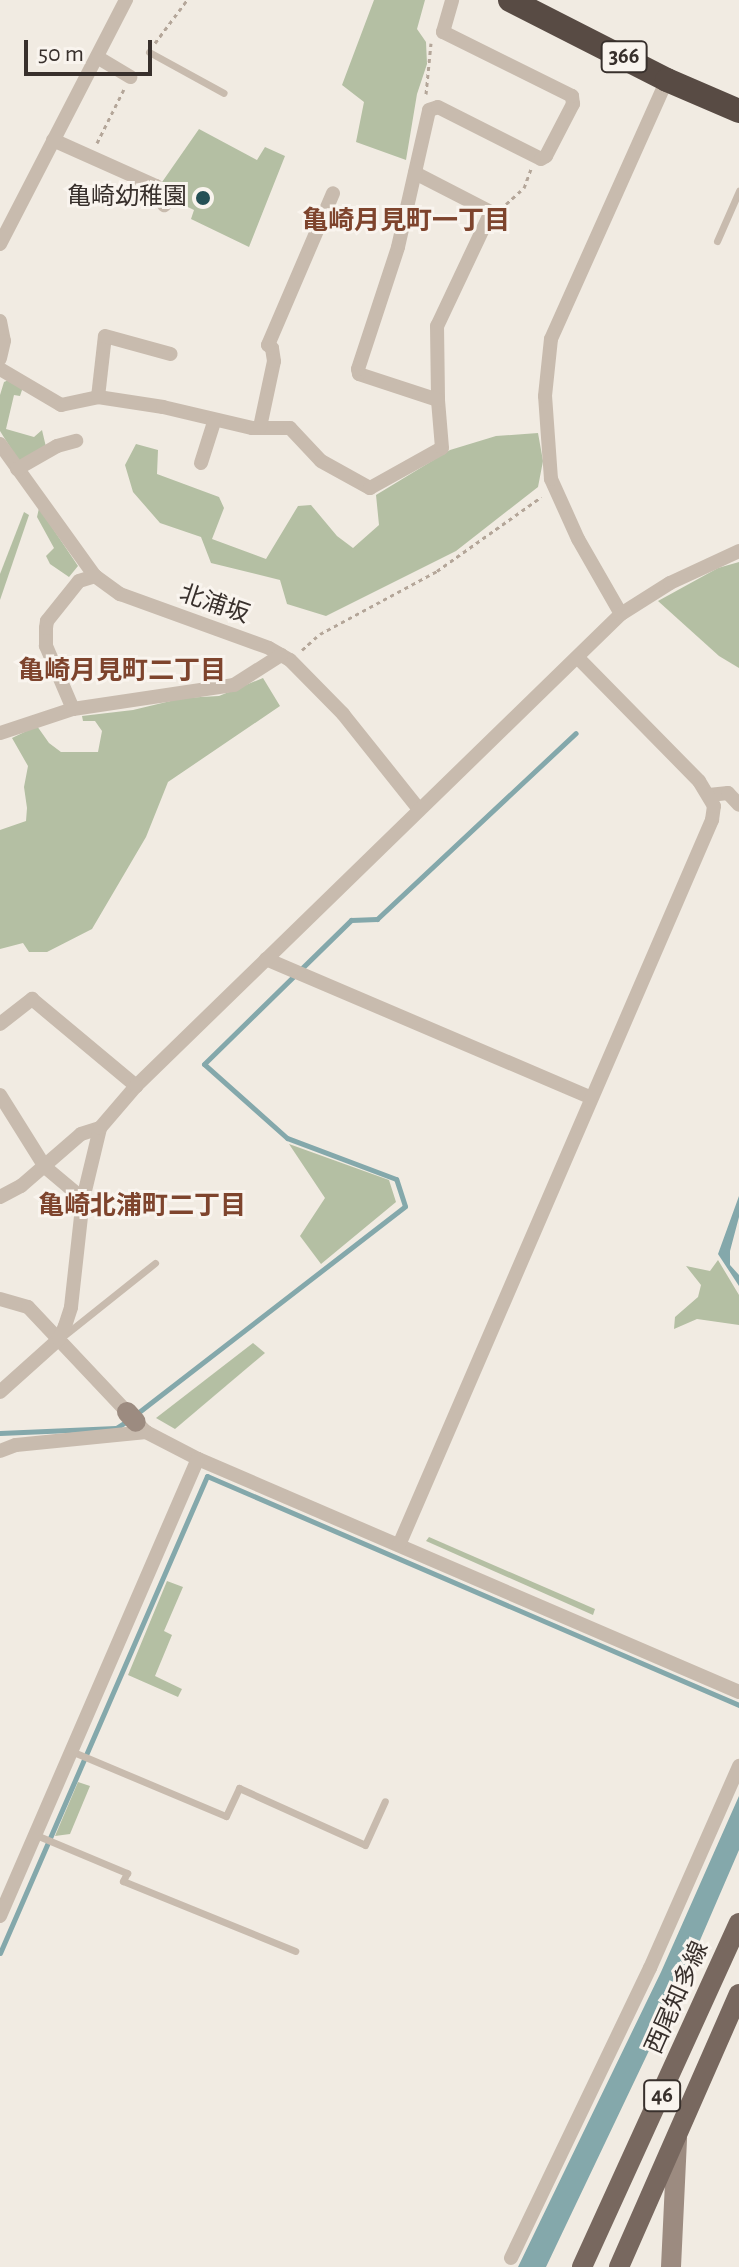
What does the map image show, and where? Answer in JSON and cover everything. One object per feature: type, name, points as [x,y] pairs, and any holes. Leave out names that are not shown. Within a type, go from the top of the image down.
[{"type":"highway","name":"366","points":[[510,0],[667,80],[739,111]]},
{"type":"main road","name":"西尾知多線","points":[[582,2267],[739,1923]]},
{"type":"main road","name":"46","points":[[619,2267],[739,1994]]},
{"type":"street","points":[[0,244],[126,0]]},
{"type":"street","points":[[438,400],[359,374],[358,369],[398,247],[429,110],[438,107],[541,159],[546,156],[573,104],[572,96],[443,32],[452,0]]},
{"type":"street","points":[[97,57],[130,77]]},
{"type":"street","points":[[621,614],[578,539],[554,488],[545,396],[551,339],[667,80]]},
{"type":"street","points":[[53,140],[156,186],[164,205]]},
{"type":"street","points":[[0,369],[61,405],[98,397],[163,407],[214,422],[290,428],[321,461],[370,488],[442,448],[437,326],[491,212],[415,173]]},
{"type":"street","points":[[260,427],[266,383],[274,361],[268,345],[333,193]]},
{"type":"street","points":[[0,321],[4,341],[0,359]]},
{"type":"street","points":[[98,397],[105,336],[171,354]]},
{"type":"street","points":[[201,463],[214,422]]},
{"type":"street","points":[[17,469],[57,446],[76,441]]},
{"type":"street","name":"北浦坂","points":[[0,444],[95,576],[120,594],[285,657],[343,714],[418,808]]},
{"type":"street","points":[[0,1392],[59,1339],[71,1307],[83,1199],[100,1128],[136,1086],[418,808],[621,614],[670,583],[739,551]]},
{"type":"street","points":[[73,709],[46,646],[47,621],[79,581],[95,576]]},
{"type":"street","points":[[0,733],[73,709],[234,685],[285,657]]},
{"type":"street","points":[[399,1545],[712,820],[714,806],[709,795],[578,658]]},
{"type":"street","points":[[709,795],[728,793],[739,805]]},
{"type":"street","points":[[266,959],[590,1097]]},
{"type":"street","points":[[0,1024],[32,999],[136,1086]]},
{"type":"street","points":[[0,1095],[45,1167],[83,1199]]},
{"type":"street","points":[[0,1197],[21,1186],[81,1134],[100,1128]]},
{"type":"street","points":[[0,1299],[23,1303],[136,1422],[198,1459],[739,1692]]},
{"type":"street","points":[[0,1451],[16,1445],[136,1422]]},
{"type":"street","points":[[0,1916],[198,1459]]},
{"type":"street","points":[[511,2258],[650,1968],[739,1766]]},
{"type":"street","points":[[671,2267],[677,2138]]},
{"type":"lane","points":[[149,52],[224,93]]},
{"type":"lane","points":[[717,241],[739,191]]},
{"type":"lane","points":[[59,1339],[155,1263]]},
{"type":"lane","points":[[71,1751],[226,1816],[239,1788],[365,1845],[385,1801]]},
{"type":"lane","points":[[35,1835],[127,1873],[123,1881],[295,1951]]},
{"type":"path","points":[[433,109],[424,90],[431,64],[431,36],[443,32]]},
{"type":"path","points":[[491,212],[524,188],[536,158]]},
{"type":"path","points":[[285,657],[320,634],[437,571],[554,488]]},
{"type":"green space","points":[[374,0],[425,0],[417,29],[426,42],[427,64],[417,94],[406,160],[356,142],[364,102],[342,85]]},
{"type":"green space","points":[[199,129],[257,160],[265,147],[285,156],[249,247],[191,219],[194,210],[165,196],[160,185]]},
{"type":"green space","points":[[11,379],[23,387],[20,396],[14,395],[6,429],[34,437],[42,430],[46,447],[20,463],[0,431],[0,395],[4,382]]},
{"type":"green space","points":[[538,433],[543,461],[538,487],[456,551],[326,616],[287,604],[280,580],[211,563],[201,537],[160,523],[133,492],[125,465],[136,444],[158,450],[157,474],[219,497],[224,508],[212,539],[266,559],[298,506],[311,505],[337,536],[353,548],[379,525],[376,495],[450,450],[496,436]]},
{"type":"green space","points":[[39,508],[78,566],[69,577],[50,564],[46,556],[54,548],[37,517]]},
{"type":"green space","points":[[24,512],[29,515],[0,600],[0,574]]},
{"type":"green space","points":[[739,562],[739,668],[719,656],[658,601],[718,568]]},
{"type":"green space","points":[[263,678],[280,706],[168,782],[146,837],[92,929],[47,952],[29,952],[23,943],[0,949],[0,830],[26,821],[27,808],[24,787],[28,766],[12,738],[37,726],[49,743],[61,752],[98,752],[102,731],[95,721],[83,721],[82,716],[133,710],[183,698],[219,696]]},
{"type":"green space","points":[[289,1144],[389,1180],[396,1202],[321,1264],[300,1236],[325,1198]]},
{"type":"green space","points":[[718,1260],[739,1295],[739,1325],[697,1319],[674,1329],[675,1317],[698,1297],[701,1285],[686,1266],[710,1271]]},
{"type":"green space","points":[[253,1343],[265,1353],[175,1429],[156,1418]]},
{"type":"green space","points":[[429,1537],[595,1609],[593,1615],[426,1541]]},
{"type":"green space","points":[[167,1581],[183,1587],[164,1631],[172,1635],[155,1676],[182,1689],[178,1697],[128,1675]]},
{"type":"green space","points":[[78,1782],[90,1786],[70,1834],[55,1836]]},
{"type":"water","points":[[739,1196],[739,1217],[730,1251],[730,1265],[739,1275],[739,1286],[718,1254]]},
{"type":"water","points":[[739,1796],[739,1850],[685,1975],[546,2267],[518,2267],[661,1972]]},
{"type":"waterway","points":[[135,1415],[405,1206],[396,1179],[287,1138],[204,1064],[351,920],[377,919],[576,733]]},
{"type":"waterway","points":[[0,1433],[116,1428],[127,1421]]},
{"type":"waterway","points":[[0,1953],[207,1476],[739,1705]]},
{"type":"place","name":"亀崎幼稚園","points":[[203,198]]},
{"type":"district","name":"亀崎月見町一丁目","points":[[406,222]]},
{"type":"district","name":"亀崎月見町二丁目","points":[[122,672]]},
{"type":"district","name":"亀崎北浦町二丁目","points":[[142,1207]]}]
